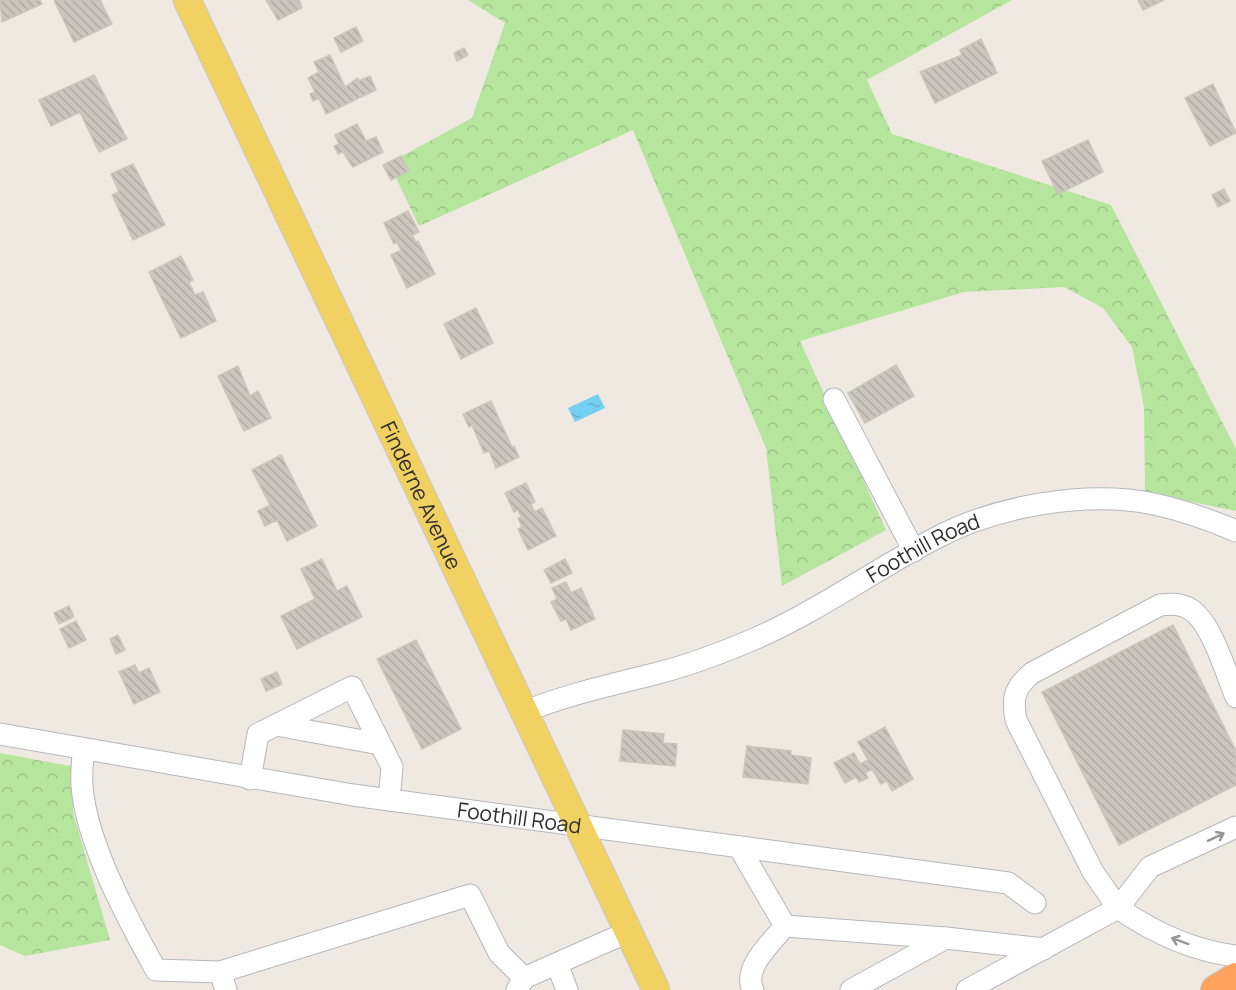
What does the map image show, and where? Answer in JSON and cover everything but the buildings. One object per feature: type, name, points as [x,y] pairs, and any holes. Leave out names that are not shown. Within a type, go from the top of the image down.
[{"type":"highway","points":[[1216,990],[1236,978]]},
{"type":"main road","name":"Finderne Avenue","points":[[187,0],[656,990]]},
{"type":"street","points":[[834,399],[914,551]]},
{"type":"street","name":"Foothill Road","points":[[524,712],[567,695],[660,673],[707,658],[772,629],[914,551],[978,519],[1057,501],[1092,500],[1153,504],[1236,531]]},
{"type":"street","points":[[1236,697],[1207,628],[1198,615],[1176,604],[1160,605],[1032,673],[1019,684],[1012,699],[1016,720],[1093,872],[1118,908],[1166,936],[1213,953],[1236,956]]},
{"type":"street","points":[[250,779],[258,735],[352,687],[392,767],[389,800]]},
{"type":"street","points":[[276,725],[380,744]]},
{"type":"street","name":"Foothill Road","points":[[0,734],[250,779],[389,800],[1008,883],[1035,903]]},
{"type":"street","points":[[83,749],[82,786],[90,825],[123,911],[156,970],[223,981],[470,895],[499,953],[521,984],[557,964],[628,932]]},
{"type":"street","points":[[966,990],[1118,908],[1150,867],[1236,827]]},
{"type":"street","points":[[739,847],[785,926]]},
{"type":"street","points":[[785,926],[946,938],[1044,949]]},
{"type":"street","points":[[753,990],[750,974],[754,965],[785,926]]},
{"type":"street","points":[[851,990],[946,938]]},
{"type":"street","points":[[557,964],[567,990]]},
{"type":"green space","points":[[468,0],[1012,0],[867,80],[892,134],[1111,205],[1236,449],[1236,511],[1145,492],[1144,407],[1132,347],[1103,308],[1064,287],[964,292],[800,341],[886,530],[782,586],[766,448],[633,130],[419,226],[389,163],[472,118],[505,23]]},
{"type":"green space","points":[[0,753],[75,767],[73,813],[110,940],[25,956],[0,945]]},
{"type":"water","points":[[598,394],[605,408],[575,422],[568,408]]}]
